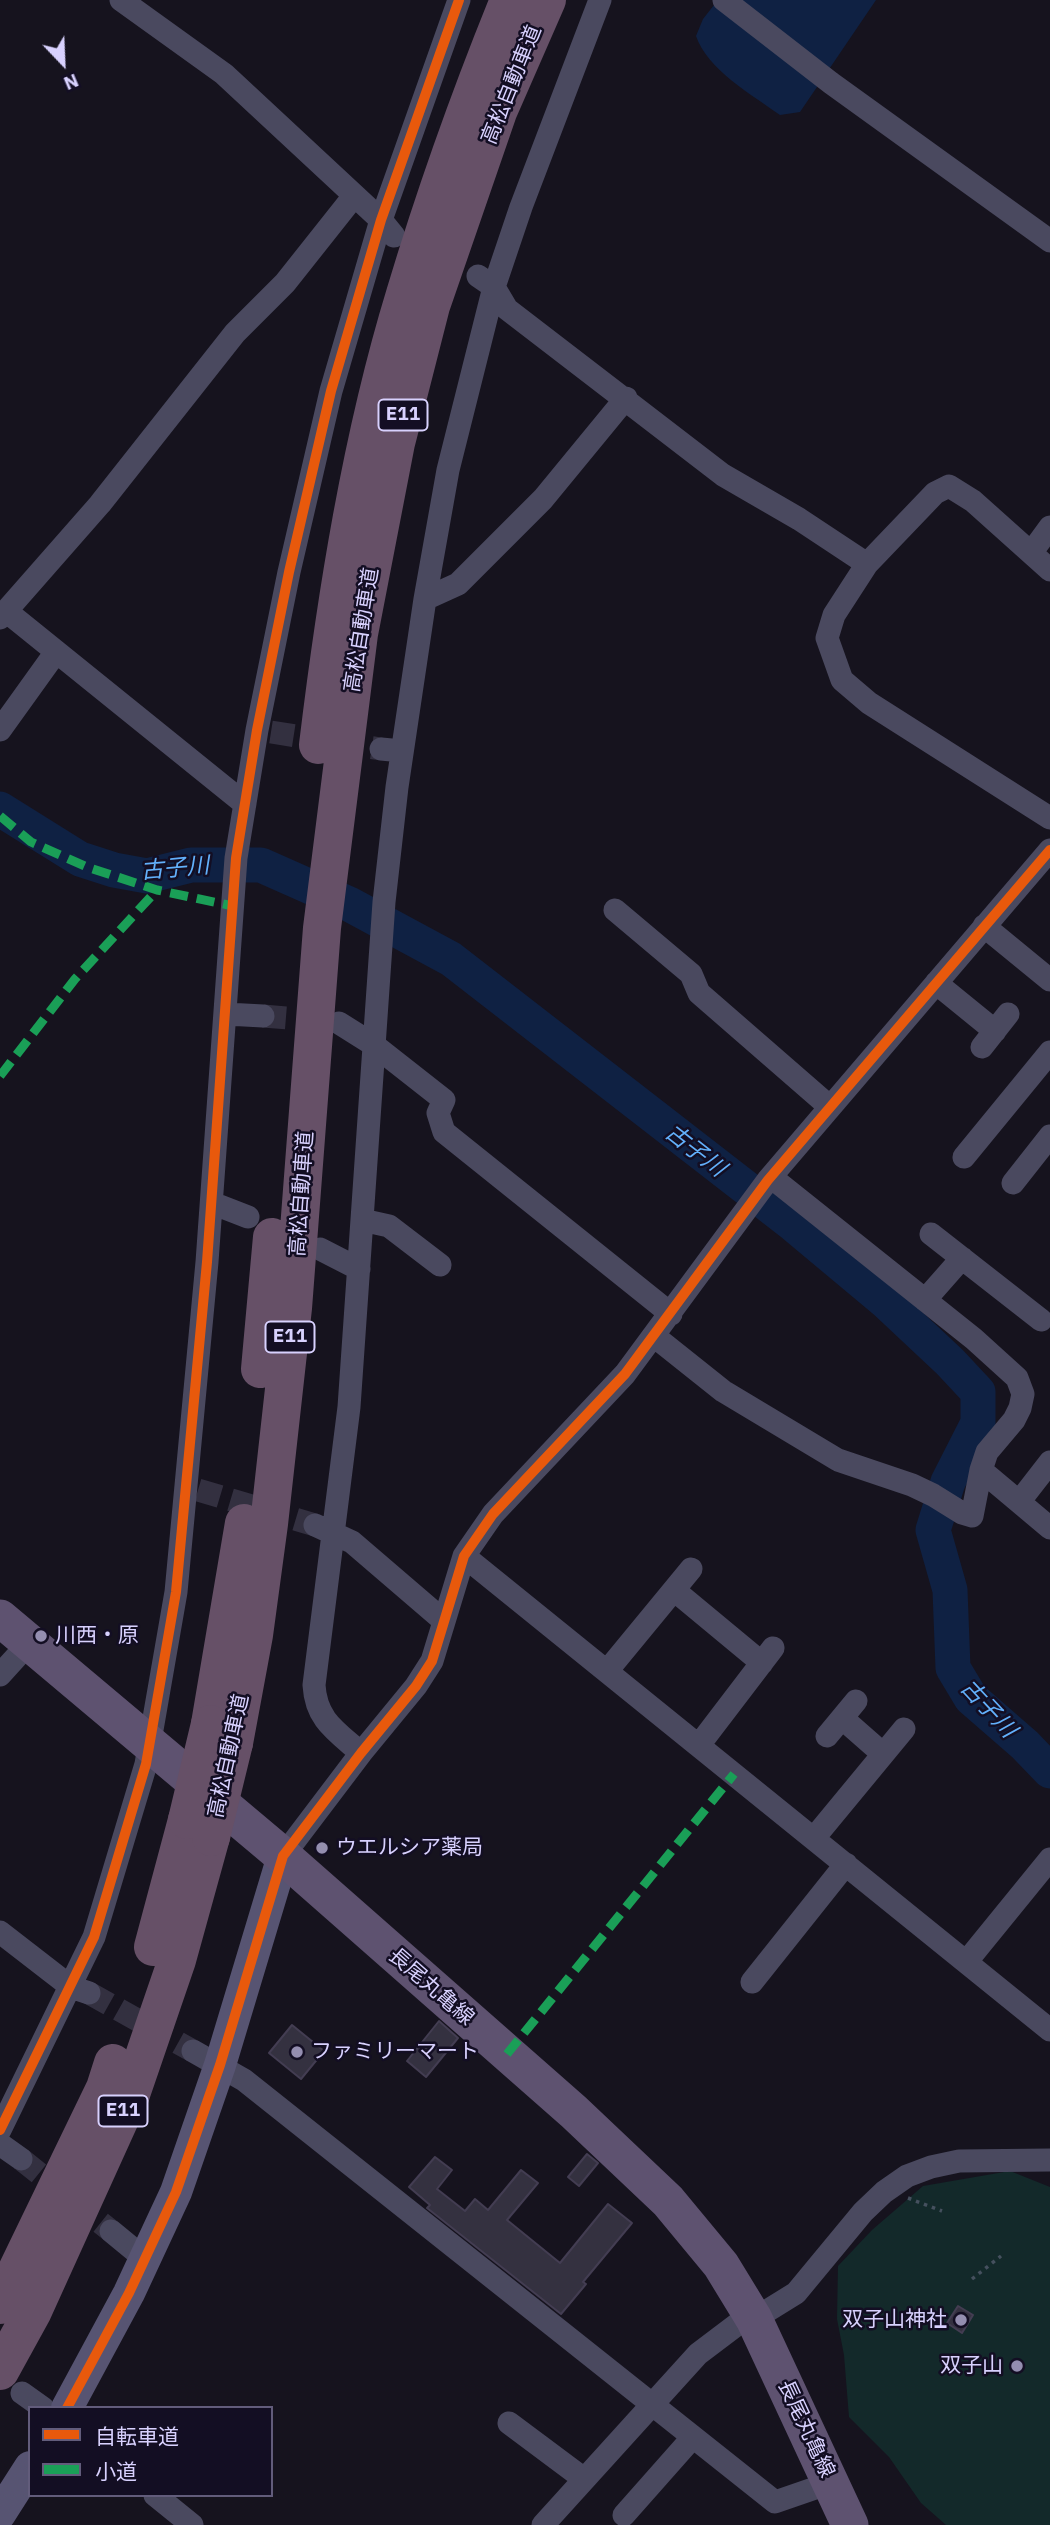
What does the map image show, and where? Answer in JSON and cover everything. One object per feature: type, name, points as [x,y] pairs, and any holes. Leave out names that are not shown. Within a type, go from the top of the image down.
[{"type":"highway","name":"高松自動車道","points":[[11,2382],[33,2311],[130,2097],[177,1960],[199,1829],[222,1734],[258,1607],[293,1308],[310,927],[332,632],[372,425],[404,295],[470,97],[509,0]]},
{"type":"highway","name":"高松自動車道","points":[[318,846],[402,418],[436,293],[498,112],[547,0]]},
{"type":"highway","name":"高松自動車道","points":[[0,2305],[105,2088],[199,1829]]},
{"type":"main road","name":"長尾丸亀線","points":[[0,1618],[283,1856],[574,2112],[668,2202],[721,2265],[754,2319],[850,2525]]},
{"type":"street","points":[[121,0],[224,74],[387,228]]},
{"type":"street","points":[[0,2130],[80,1990],[146,1764],[192,1490],[236,858],[245,804],[264,731],[289,572],[331,391],[387,228],[458,0]]},
{"type":"street","points":[[361,1753],[320,1715],[314,1685],[324,1529],[349,1407],[383,928],[391,750],[425,599],[486,282],[521,207],[600,0]]},
{"type":"street","points":[[724,0],[831,82],[1050,241]]},
{"type":"street","points":[[245,804],[56,652],[3,615],[100,504],[235,333],[285,283],[354,196]]},
{"type":"street","points":[[486,282],[507,309],[723,475],[799,519],[867,564]]},
{"type":"street","points":[[425,599],[458,584],[543,499],[626,398]]},
{"type":"street","points":[[1050,570],[973,500],[949,486],[935,493],[867,564],[834,615],[827,638],[842,680],[869,703],[1050,818]]},
{"type":"street","points":[[1031,553],[1050,527]]},
{"type":"street","points":[[0,730],[56,652]]},
{"type":"street","points":[[68,2406],[145,2259],[176,2192],[206,2058],[283,1856],[416,1686],[432,1661],[464,1556],[493,1514],[625,1374],[743,1212],[1050,850]]},
{"type":"street","points":[[615,910],[691,974],[699,993],[830,1107]]},
{"type":"street","points":[[984,926],[1050,980]]},
{"type":"street","points":[[936,983],[995,1031]]},
{"type":"street","points":[[226,1014],[263,1016]]},
{"type":"street","points":[[339,1023],[374,1045],[444,1100],[438,1113],[444,1132],[671,1314]]},
{"type":"street","points":[[964,1157],[1050,1052]]},
{"type":"street","points":[[1013,1183],[1050,1136]]},
{"type":"street","points":[[654,1336],[723,1391],[838,1461],[912,1485],[972,1516],[987,1452],[1014,1420],[1020,1408],[1023,1394],[1017,1378],[925,1300],[770,1179]]},
{"type":"street","points":[[212,1203],[248,1217]]},
{"type":"street","points":[[362,1220],[389,1226],[440,1265]]},
{"type":"street","points":[[931,1234],[1041,1320]]},
{"type":"street","points":[[320,1249],[359,1269]]},
{"type":"street","points":[[925,1300],[961,1258]]},
{"type":"street","points":[[1019,1502],[1050,1462]]},
{"type":"street","points":[[981,1470],[1050,1528]]},
{"type":"street","points":[[324,1529],[352,1542],[444,1621]]},
{"type":"street","points":[[464,1556],[1050,2030]]},
{"type":"street","points":[[607,1671],[691,1569]]},
{"type":"street","points":[[674,1590],[768,1655],[699,1745]]},
{"type":"street","points":[[0,1675],[29,1643]]},
{"type":"street","points":[[827,1736],[849,1709],[883,1754]]},
{"type":"street","points":[[814,1838],[904,1729]]},
{"type":"street","points":[[967,1961],[1050,1859]]},
{"type":"street","points":[[752,1982],[846,1864]]},
{"type":"street","points":[[0,1933],[80,1990]]},
{"type":"street","points":[[206,2058],[244,2080],[775,2502],[831,2483]]},
{"type":"street","points":[[0,2144],[21,2159]]},
{"type":"street","points":[[542,2525],[698,2354],[739,2323],[754,2319],[796,2293],[863,2213],[887,2190],[907,2176],[959,2161],[1050,2160]]},
{"type":"street","points":[[111,2231],[145,2259]]},
{"type":"street","points":[[11,2382],[41,2406]]},
{"type":"street","points":[[509,2423],[584,2479]]},
{"type":"street","points":[[624,2515],[693,2437]]},
{"type":"street","points":[[0,2514],[28,2470]]},
{"type":"street","points":[[157,2497],[192,2525]]},
{"type":"path","points":[[887,2190],[942,2211]]},
{"type":"path","points":[[972,2278],[1000,2256]]},
{"type":"green space","points":[[1010,2171],[1050,2187],[1050,2525],[946,2525],[921,2503],[889,2457],[849,2417],[844,2355],[837,2319],[838,2266],[872,2230],[923,2186]]},
{"type":"water","points":[[718,0],[876,0],[800,112],[780,115],[720,70],[702,48],[696,36],[703,19]]},
{"type":"building","points":[[439,2021],[458,2038],[426,2077],[407,2061]]},
{"type":"building","name":"ファミリーマート","points":[[292,2025],[324,2051],[301,2079],[269,2053]]},
{"type":"building","points":[[587,2154],[598,2163],[579,2186],[568,2177]]},
{"type":"building","points":[[435,2157],[452,2170],[437,2189],[465,2211],[475,2199],[488,2210],[521,2170],[538,2183],[507,2220],[560,2263],[608,2204],[632,2223],[583,2282],[586,2284],[561,2314],[427,2208],[430,2205],[409,2187]]},
{"type":"building","points":[[958,2306],[973,2315],[962,2333],[947,2323]]},
{"type":"waterway","name":"古子川","points":[[0,809],[80,859],[114,870],[147,876],[191,865],[261,865],[349,904],[451,959],[794,1225],[885,1301],[978,1392],[978,1423],[948,1482],[933,1530],[950,1590],[953,1668],[971,1698],[1025,1745],[1050,1771]]},
{"type":"tunnel","points":[[271,732],[381,749]]},
{"type":"tunnel","points":[[263,1016],[325,1021]]},
{"type":"tunnel","points":[[198,1490],[315,1525]]},
{"type":"tunnel","points":[[89,1993],[193,2051]]},
{"type":"tunnel","points":[[21,2159],[111,2231]]},
{"type":"marked path","points":[[0,816],[31,842],[87,867],[157,890],[233,906]]},
{"type":"marked path","points":[[0,1076],[75,979],[157,890]]},
{"type":"marked path","points":[[507,2054],[734,1774]]},
{"type":"cycle path","points":[[0,2130],[94,1937],[146,1764],[176,1592],[207,1262],[236,858],[257,730],[289,572],[331,391],[381,220],[459,0]]},
{"type":"cycle path","points":[[68,2406],[129,2293],[176,2192],[220,2065],[283,1856],[416,1686],[432,1661],[464,1556],[493,1514],[625,1374],[768,1180],[1050,850]]},
{"type":"place","name":"川西・原","points":[[41,1636]]},
{"type":"place","name":"ウエルシア薬局","points":[[322,1848]]},
{"type":"place","name":"ファミリーマート","points":[[297,2052]]},
{"type":"place","name":"双子山神社","points":[[961,2320]]},
{"type":"place","name":"双子山","points":[[1017,2366]]}]
